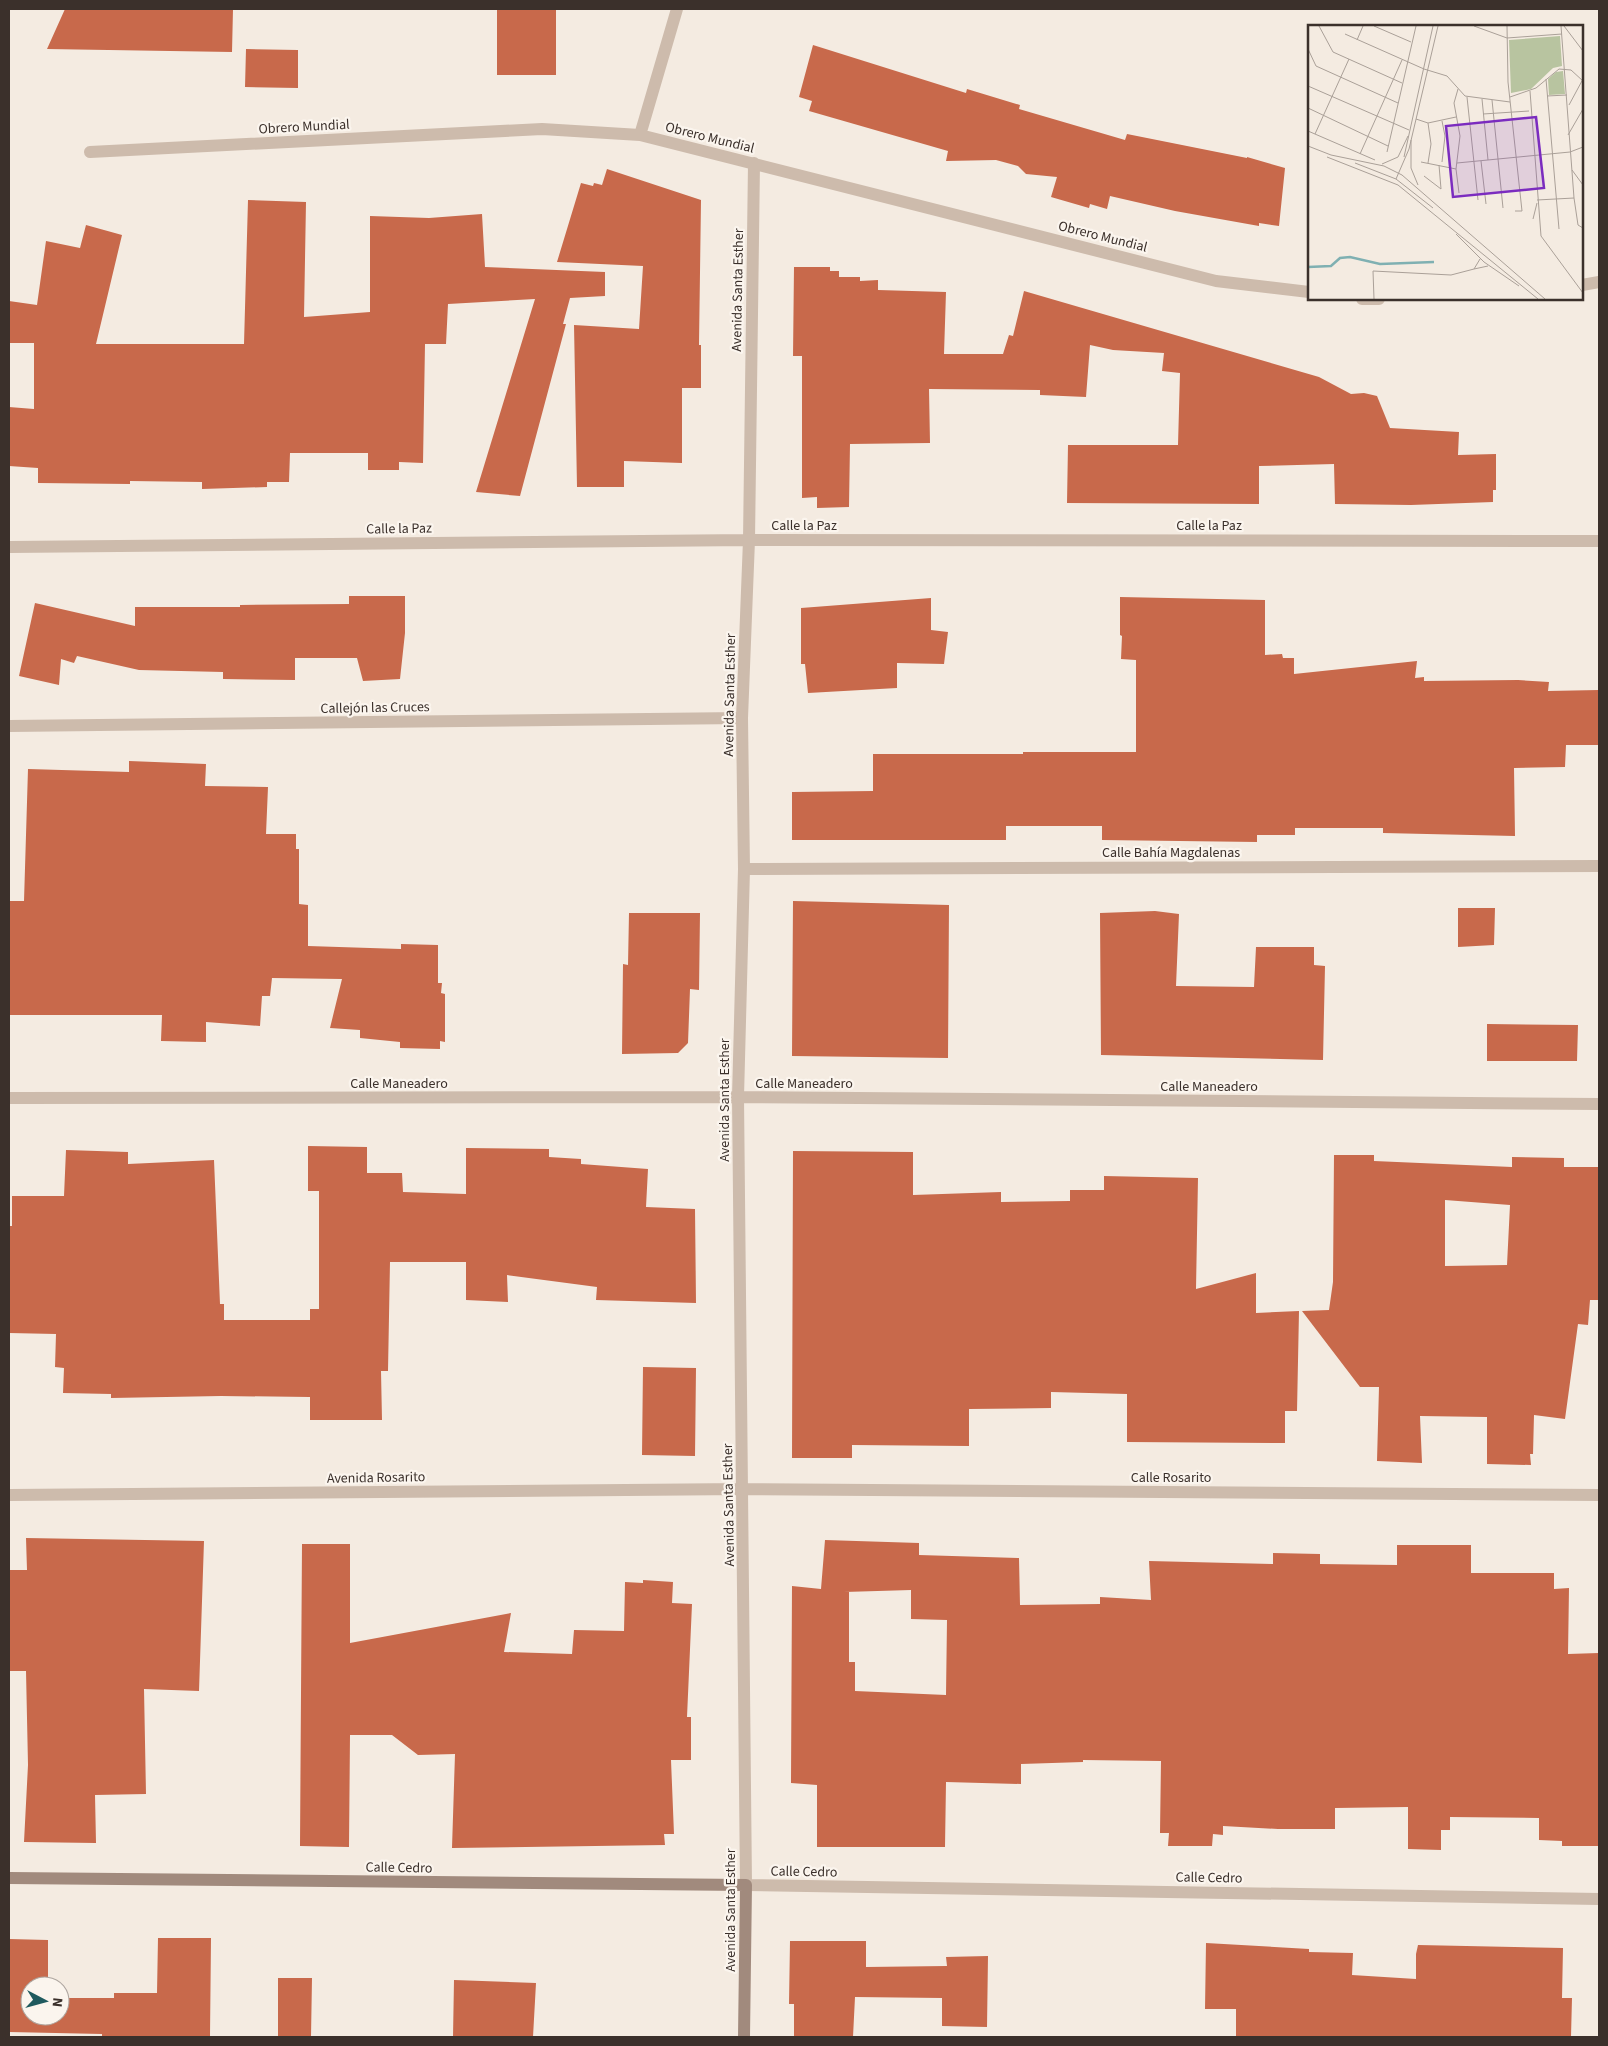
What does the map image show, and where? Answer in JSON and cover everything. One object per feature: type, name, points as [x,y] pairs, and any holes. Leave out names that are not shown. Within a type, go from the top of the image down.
[{"type":"street","points":[[640,135],[677,9]]},
{"type":"street","name":"Obrero Mundial","points":[[90,152],[542,128],[640,135],[1216,280],[1308,292]]},
{"type":"street","name":"Avenida Santa Esther","points":[[744,2037],[746,1885],[738,1098],[744,869],[742,718],[749,540],[754,163]]},
{"type":"street","points":[[1583,285],[1599,282]]},
{"type":"street","name":"Calle la Paz","points":[[9,548],[749,540],[1599,541]]},
{"type":"street","name":"Callejón las Cruces","points":[[9,726],[742,718]]},
{"type":"street","name":"Calle Bahía Magdalenas","points":[[744,869],[1599,866]]},
{"type":"street","name":"Calle Maneadero","points":[[9,1098],[738,1098],[1599,1104]]},
{"type":"street","name":"Calle Rosarito","points":[[743,1489],[1599,1495]]},
{"type":"street","name":"Avenida Rosarito","points":[[9,1495],[743,1489]]},
{"type":"street","name":"Calle Cedro","points":[[9,1878],[746,1885],[1599,1898]]},
{"type":"building","points":[[65,9],[233,9],[232,52],[47,49]]},
{"type":"building","points":[[497,9],[556,9],[556,75],[497,75]]},
{"type":"building","points":[[813,45],[966,93],[967,89],[1020,105],[1019,109],[1125,140],[1127,134],[1247,157],[1285,168],[1279,226],[1259,223],[1259,226],[1175,211],[1110,196],[1107,209],[1090,204],[1089,208],[1051,197],[1057,177],[1026,174],[1018,166],[996,160],[946,161],[948,151],[809,111],[812,101],[799,97]]},
{"type":"building","points":[[246,49],[298,50],[298,88],[245,87]]},
{"type":"building","points":[[607,169],[701,200],[699,345],[701,345],[701,388],[682,388],[682,463],[624,461],[624,487],[577,487],[574,325],[639,329],[643,266],[557,262],[581,183],[593,186],[594,183],[602,185]]},
{"type":"building","points":[[248,200],[306,202],[304,317],[370,312],[370,216],[429,218],[482,214],[485,267],[605,272],[605,296],[570,298],[563,324],[566,324],[520,496],[476,492],[535,299],[448,304],[446,344],[425,344],[423,463],[399,462],[399,470],[368,470],[368,453],[290,453],[289,482],[267,482],[267,487],[202,489],[202,482],[130,481],[130,484],[38,483],[38,468],[9,466],[9,407],[34,409],[34,343],[9,343],[9,301],[37,305],[46,241],[80,248],[86,225],[122,235],[96,344],[244,344]]},
{"type":"building","points":[[794,267],[830,267],[830,271],[839,271],[839,277],[860,277],[860,281],[878,280],[878,290],[946,292],[944,354],[1003,354],[1009,335],[1013,336],[1024,291],[1319,377],[1351,394],[1364,393],[1377,396],[1390,428],[1459,432],[1458,455],[1496,454],[1496,490],[1493,490],[1493,502],[1411,505],[1335,504],[1334,464],[1259,466],[1259,504],[1067,503],[1068,445],[1178,445],[1180,373],[1162,371],[1164,353],[1113,350],[1090,345],[1086,397],[1040,395],[1040,390],[929,389],[930,443],[850,444],[849,507],[817,508],[817,497],[802,498],[802,356],[793,356]]},
{"type":"building","points":[[349,596],[405,596],[405,633],[400,679],[363,681],[357,658],[295,658],[295,680],[223,679],[223,672],[139,670],[77,656],[74,663],[61,659],[59,685],[19,676],[35,603],[135,626],[135,607],[349,604]]},
{"type":"building","points":[[1120,597],[1265,600],[1265,655],[1282,654],[1283,658],[1294,658],[1294,674],[1417,661],[1415,678],[1424,677],[1424,681],[1518,680],[1549,682],[1548,691],[1599,690],[1599,745],[1566,745],[1565,767],[1514,768],[1515,836],[1383,833],[1383,828],[1295,828],[1295,835],[1257,835],[1257,842],[1102,840],[1102,826],[1006,826],[1006,840],[792,840],[792,792],[873,791],[873,754],[1136,752],[1136,660],[1121,659]]},
{"type":"building","points":[[931,598],[931,630],[948,632],[944,664],[897,663],[897,688],[808,693],[805,664],[801,664],[801,608]]},
{"type":"building","points":[[129,761],[206,764],[205,786],[268,787],[266,834],[296,834],[296,849],[299,849],[299,904],[308,905],[308,946],[401,949],[401,944],[438,945],[438,983],[442,983],[441,993],[445,994],[445,1042],[440,1041],[440,1049],[400,1048],[400,1042],[360,1038],[360,1030],[330,1028],[342,979],[272,978],[270,996],[262,996],[260,1026],[206,1022],[206,1042],[161,1041],[162,1015],[9,1015],[9,901],[24,901],[28,769],[129,772]]},
{"type":"building","points":[[793,901],[949,905],[948,1058],[792,1056]]},
{"type":"building","points":[[1458,908],[1495,908],[1494,945],[1458,947]]},
{"type":"building","points":[[1155,911],[1179,914],[1176,986],[1254,987],[1256,947],[1314,947],[1314,965],[1325,966],[1323,1060],[1101,1055],[1100,913]]},
{"type":"building","points":[[629,913],[700,913],[699,990],[690,989],[688,1043],[678,1053],[622,1054],[623,964],[628,965]]},
{"type":"building","points":[[1487,1024],[1578,1025],[1577,1061],[1487,1061]]},
{"type":"building","points":[[308,1146],[367,1147],[367,1173],[402,1173],[403,1192],[466,1194],[466,1148],[549,1149],[549,1157],[581,1159],[581,1164],[648,1169],[646,1207],[695,1209],[696,1303],[596,1300],[597,1287],[507,1275],[508,1302],[466,1300],[466,1262],[390,1262],[388,1371],[381,1371],[382,1420],[310,1420],[310,1397],[111,1398],[111,1394],[63,1393],[64,1368],[55,1367],[56,1334],[9,1333],[9,1226],[12,1226],[12,1196],[64,1196],[66,1150],[128,1152],[128,1164],[214,1160],[220,1304],[224,1304],[224,1320],[310,1320],[310,1309],[319,1309],[319,1191],[308,1191]]},
{"type":"building","points":[[793,1151],[913,1152],[913,1195],[1001,1192],[1001,1202],[1070,1201],[1070,1190],[1104,1190],[1104,1176],[1198,1178],[1196,1289],[1256,1273],[1256,1313],[1299,1311],[1297,1411],[1285,1411],[1285,1443],[1127,1442],[1127,1394],[1051,1392],[1051,1408],[969,1409],[969,1446],[852,1445],[852,1458],[792,1458]]},
{"type":"building","points":[[1334,1155],[1374,1155],[1374,1161],[1512,1167],[1512,1157],[1564,1158],[1564,1167],[1599,1167],[1599,1300],[1590,1300],[1588,1325],[1578,1324],[1565,1419],[1534,1415],[1533,1454],[1530,1454],[1531,1465],[1487,1464],[1487,1417],[1420,1416],[1422,1463],[1377,1461],[1379,1387],[1360,1387],[1302,1311],[1329,1310],[1333,1282]],"holes":[[[1445,1200],[1510,1205],[1507,1265],[1445,1266]]]},
{"type":"building","points":[[643,1367],[696,1368],[695,1456],[642,1455]]},
{"type":"building","points":[[26,1538],[204,1541],[199,1691],[144,1689],[146,1794],[95,1795],[96,1843],[24,1842],[28,1765],[26,1671],[9,1671],[9,1570],[27,1570]]},
{"type":"building","points":[[825,1540],[919,1543],[919,1555],[1019,1558],[1020,1605],[1100,1604],[1100,1597],[1151,1600],[1149,1561],[1273,1564],[1273,1553],[1320,1554],[1320,1564],[1397,1565],[1397,1545],[1471,1545],[1471,1573],[1554,1573],[1554,1589],[1569,1588],[1568,1654],[1599,1653],[1599,1846],[1562,1846],[1562,1841],[1539,1840],[1539,1818],[1450,1817],[1450,1830],[1441,1830],[1441,1850],[1408,1849],[1408,1807],[1335,1808],[1335,1829],[1278,1829],[1223,1826],[1223,1835],[1213,1834],[1212,1846],[1168,1846],[1169,1833],[1160,1833],[1161,1761],[1083,1760],[1083,1762],[1021,1764],[1021,1784],[946,1782],[945,1847],[817,1847],[817,1785],[791,1783],[792,1586],[821,1589]],"holes":[[[911,1590],[911,1619],[947,1620],[946,1695],[855,1691],[855,1662],[849,1662],[849,1592],[844,1592]]]},
{"type":"building","points":[[302,1544],[350,1544],[350,1643],[511,1613],[504,1652],[572,1654],[574,1630],[624,1631],[625,1582],[643,1583],[643,1580],[673,1582],[672,1603],[692,1604],[687,1717],[691,1717],[691,1760],[671,1760],[674,1834],[664,1834],[665,1845],[452,1848],[455,1754],[418,1755],[392,1735],[350,1735],[349,1847],[300,1846]]},
{"type":"building","points":[[158,1938],[211,1938],[210,2037],[102,2037],[102,2034],[9,2032],[9,1939],[48,1940],[48,1976],[20,1976],[20,2026],[70,2026],[70,1998],[114,1998],[114,1993],[157,1993]]},
{"type":"building","points":[[790,1941],[866,1941],[866,1967],[947,1966],[946,1957],[988,1956],[987,2027],[942,2026],[942,1998],[855,1997],[853,2037],[794,2037],[794,2004],[789,2004]]},
{"type":"building","points":[[1206,1943],[1309,1949],[1309,1952],[1353,1953],[1352,1975],[1416,1979],[1418,1945],[1563,1948],[1562,1998],[1572,1998],[1571,2037],[1236,2037],[1236,2009],[1205,2009]]},
{"type":"building","points":[[278,1978],[312,1978],[311,2037],[278,2037]]},
{"type":"building","points":[[454,1980],[536,1983],[533,2037],[453,2037]]}]
